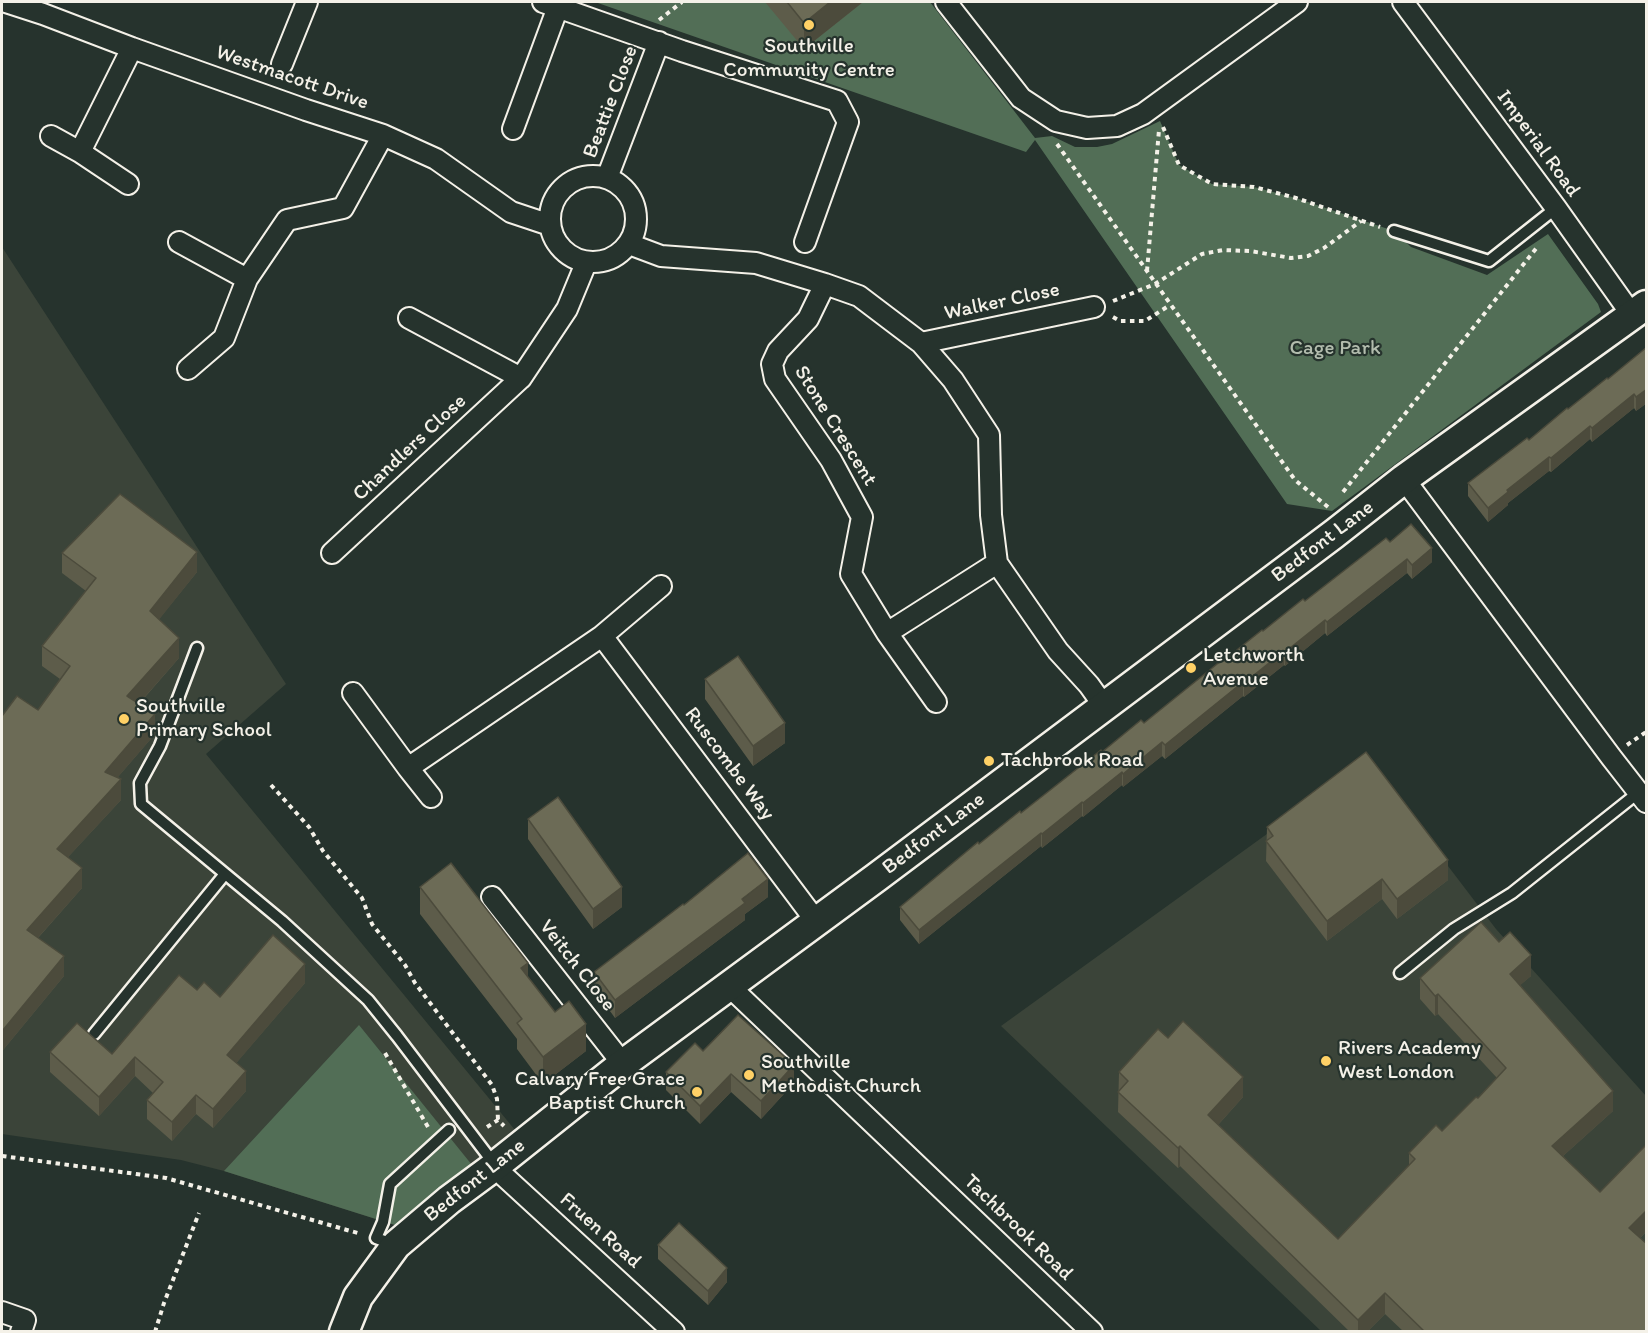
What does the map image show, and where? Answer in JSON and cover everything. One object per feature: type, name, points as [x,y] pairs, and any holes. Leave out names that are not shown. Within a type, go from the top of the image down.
[{"type":"main road","name":"Bedfont Lane","points":[[344,1332],[358,1297],[386,1242],[495,1166],[623,1064],[877,878],[1334,534],[1404,478],[1639,310]]},
{"type":"street","name":"Westmacott Drive","points":[[6,2],[45,8],[132,48],[383,135],[436,159],[511,212],[550,225]]},
{"type":"street","points":[[282,64],[307,2]]},
{"type":"street","points":[[946,2],[1021,98],[1056,121],[1086,128],[1117,126],[1143,114],[1288,4]]},
{"type":"street","name":"Imperial Road","points":[[1403,2],[1556,208],[1639,310]]},
{"type":"street","name":"Beattie Close","points":[[513,129],[550,4],[837,101],[848,122],[805,242]]},
{"type":"street","name":"Beattie Close","points":[[607,178],[659,42]]},
{"type":"street","points":[[80,152],[132,48]]},
{"type":"street","points":[[188,369],[224,338],[247,279],[287,220],[343,208],[383,135]]},
{"type":"street","points":[[51,136],[128,184]]},
{"type":"street","points":[[593,176],[607,178],[619,184],[628,194],[634,206],[636,219],[636,226],[629,244],[610,260],[598,263],[586,263],[561,250],[550,225],[550,210],[556,196],[565,185],[578,178],[593,176]]},
{"type":"street","points":[[179,242],[247,279]]},
{"type":"street","points":[[629,244],[661,256],[756,263],[825,284],[859,296],[921,343],[953,380],[989,435],[991,515],[997,563],[1058,651],[1089,685],[1104,706]]},
{"type":"street","name":"Chandlers Close","points":[[332,553],[521,378],[567,309],[586,263]]},
{"type":"street","name":"Stone Crescent","points":[[825,284],[808,319],[778,351],[772,364],[775,379],[831,460],[862,517],[851,574],[887,633],[936,702]]},
{"type":"street","name":"Walker Close","points":[[921,343],[1094,307]]},
{"type":"street","points":[[409,318],[521,378]]},
{"type":"street","points":[[1404,478],[1643,797]]},
{"type":"street","points":[[887,633],[997,563]]},
{"type":"street","points":[[408,768],[602,636],[661,586]]},
{"type":"street","name":"Ruscombe Way","points":[[602,636],[816,921]]},
{"type":"street","points":[[353,693],[431,797]]},
{"type":"street","name":"Veitch Close","points":[[492,897],[623,1064]]},
{"type":"street","name":"Tachbrook Road","points":[[729,986],[1092,1332]]},
{"type":"street","name":"Fruen Road","points":[[495,1166],[674,1332]]},
{"type":"street","points":[[2,1312],[25,1320],[21,1332]]},
{"type":"lane","points":[[1394,231],[1489,261],[1556,208]]},
{"type":"lane","points":[[197,648],[160,746],[140,783],[141,804],[282,921],[368,1000],[495,1166]]},
{"type":"lane","points":[[1400,973],[1454,929],[1512,893],[1643,797]]},
{"type":"lane","points":[[94,1034],[225,874]]},
{"type":"lane","points":[[386,1242],[383,1222],[390,1184],[449,1130]]},
{"type":"path","points":[[1147,271],[1160,121],[1179,165],[1212,184],[1254,187],[1296,198],[1394,231]]},
{"type":"path","points":[[1052,136],[1295,480],[1330,509]]},
{"type":"path","points":[[1116,300],[1155,284],[1202,254],[1222,250],[1250,251],[1291,258],[1308,256],[1324,248],[1361,220]]},
{"type":"path","points":[[1338,498],[1541,243]]},
{"type":"path","points":[[1120,321],[1144,321],[1170,304]]},
{"type":"path","points":[[271,785],[309,827],[323,851],[362,898],[372,924],[405,965],[415,983],[492,1085],[497,1099],[498,1119],[506,1128]]},
{"type":"path","points":[[397,1036],[383,1050],[436,1141]]},
{"type":"path","points":[[473,1138],[498,1119]]},
{"type":"path","points":[[2,1156],[165,1178],[386,1242]]},
{"type":"path","points":[[155,1332],[199,1214]]},
{"type":"shaded area","name":"Southville Primary School","points":[[2,247],[286,684],[206,754],[515,1130],[398,1226],[224,1171],[181,1160],[2,1134]]},
{"type":"shaded area","name":"Rivers Academy West London","points":[[1368,761],[1496,929],[1646,1096],[1646,1331],[1321,1331],[1001,1026]]},
{"type":"green space","name":"Cage Park","points":[[595,2],[930,2],[1035,138],[1052,136],[1075,147],[1097,147],[1112,144],[1160,121],[1179,165],[1212,184],[1254,187],[1296,198],[1394,231],[1411,247],[1487,275],[1548,234],[1598,304],[1601,312],[1332,511],[1287,504],[1035,140],[1026,152]]},
{"type":"green space","points":[[359,1025],[472,1165],[398,1226],[224,1171]]},
{"type":"building","points":[[787,2],[830,2],[804,23]]},
{"type":"building","points":[[1647,347],[1647,389],[1636,397],[1634,394],[1592,428],[1590,426],[1507,490],[1508,492],[1488,508],[1468,483],[1527,438],[1529,440]]},
{"type":"building","points":[[120,494],[197,552],[150,611],[179,638],[127,696],[155,714],[105,772],[121,779],[57,849],[82,868],[27,930],[64,956],[3,1030],[2,716],[17,696],[38,710],[70,666],[42,646],[96,578],[62,553]]},
{"type":"building","points":[[1411,524],[1432,548],[1412,565],[1407,559],[1327,622],[1325,620],[1243,682],[1165,745],[1162,742],[1123,774],[1122,772],[1041,833],[919,930],[900,907],[978,842],[979,844],[1020,811],[1021,813],[1141,720],[1144,723],[1222,660],[1303,599],[1305,601],[1386,538],[1390,542]]},
{"type":"building","points":[[738,656],[785,723],[753,746],[705,679]]},
{"type":"building","points":[[1366,752],[1448,860],[1397,899],[1382,879],[1327,921],[1266,841],[1273,836],[1267,827]]},
{"type":"building","points":[[558,797],[622,887],[593,909],[528,819]]},
{"type":"building","points":[[748,853],[768,879],[742,899],[745,903],[615,1000],[594,972],[684,905]]},
{"type":"building","points":[[451,863],[528,963],[521,968],[555,1012],[569,1001],[586,1024],[543,1057],[517,1023],[522,1019],[420,887]]},
{"type":"building","points":[[1481,922],[1499,942],[1510,932],[1531,955],[1510,974],[1613,1091],[1552,1146],[1600,1192],[1647,1144],[1647,1210],[1629,1228],[1647,1244],[1647,1332],[1425,1332],[1385,1293],[1358,1320],[1180,1146],[1178,1148],[1118,1092],[1128,1081],[1119,1072],[1158,1029],[1168,1038],[1183,1021],[1243,1077],[1208,1115],[1338,1239],[1415,1159],[1409,1153],[1436,1125],[1442,1131],[1506,1068],[1438,994],[1435,996],[1420,978]]},
{"type":"building","points":[[273,935],[305,964],[227,1055],[246,1071],[213,1109],[196,1095],[172,1122],[147,1100],[163,1082],[135,1057],[99,1097],[50,1052],[77,1023],[112,1054],[179,975],[197,990],[204,982],[220,997]]},
{"type":"building","points":[[738,1015],[794,1065],[761,1101],[731,1074],[700,1106],[666,1072],[695,1043],[703,1051]]},
{"type":"building","points":[[679,1223],[727,1268],[708,1291],[658,1245]]},
{"type":"place","name":"Southville Community Centre","points":[[809,25]]},
{"type":"place","name":"Letchworth Avenue","points":[[1191,668]]},
{"type":"place","name":"Southville Primary School","points":[[124,719]]},
{"type":"place","name":"Tachbrook Road","points":[[989,761]]},
{"type":"place","name":"Rivers Academy West London","points":[[1326,1061]]},
{"type":"place","name":"Southville Methodist Church","points":[[749,1075]]},
{"type":"place","name":"Calvary Free Grace Baptist Church","points":[[697,1092]]}]
